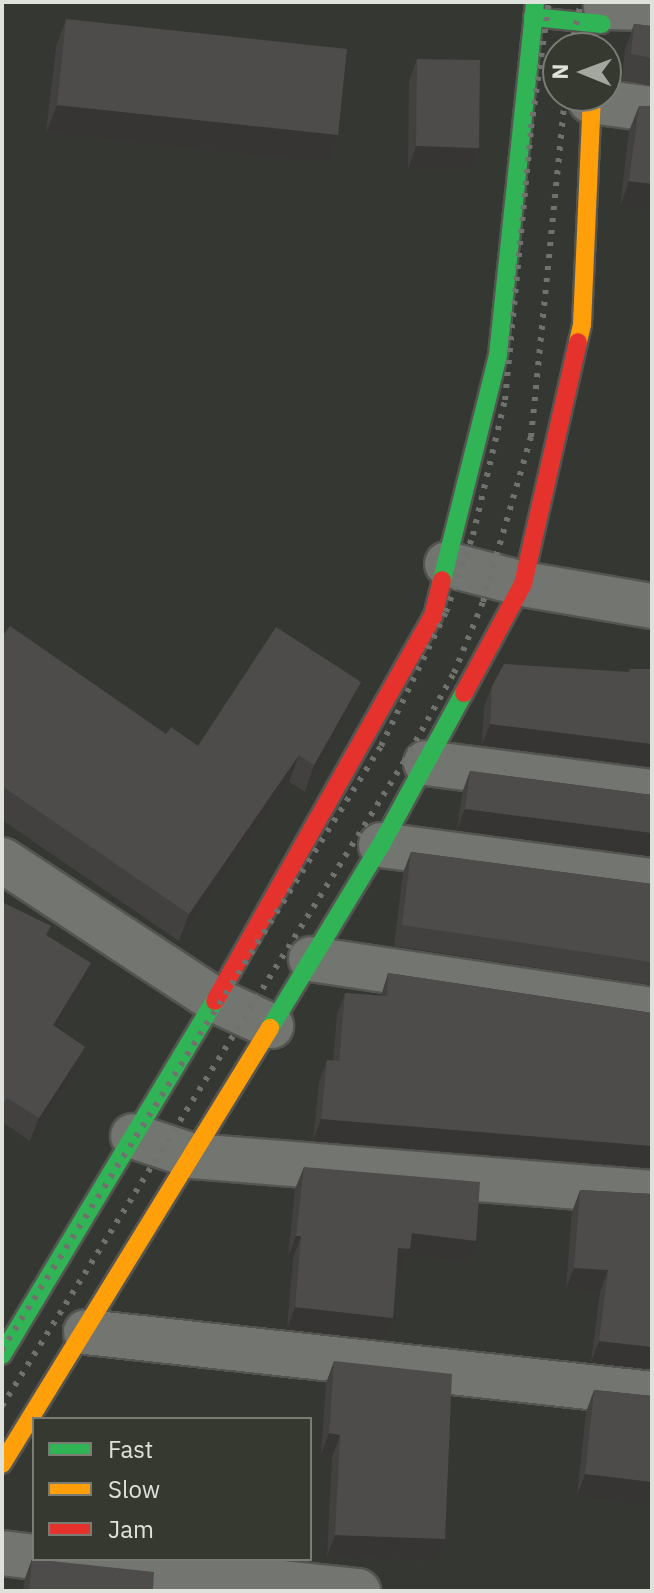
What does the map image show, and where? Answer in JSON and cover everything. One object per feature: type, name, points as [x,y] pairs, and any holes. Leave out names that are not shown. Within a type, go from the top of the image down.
[{"type":"street","points":[[2,1355],[215,1000],[433,616],[498,355],[534,10],[604,20],[652,8]]},
{"type":"street","points":[[622,104],[652,109]]},
{"type":"street","points":[[2,1464],[86,1332],[381,845],[523,584],[582,324],[590,112]]},
{"type":"street","points":[[447,564],[523,584],[652,606]]},
{"type":"street","points":[[426,763],[652,792]]},
{"type":"street","points":[[381,845],[652,881]]},
{"type":"street","points":[[2,860],[215,1000],[271,1026]]},
{"type":"street","points":[[311,959],[652,1010]]},
{"type":"street","points":[[133,1136],[193,1156],[652,1193]]},
{"type":"street","points":[[86,1332],[652,1394]]},
{"type":"street","points":[[2,1553],[32,1557]]},
{"type":"street","points":[[69,1561],[190,1582],[358,1591]]},
{"type":"building","points":[[66,19],[347,49],[338,135],[57,105]]},
{"type":"building","points":[[634,24],[652,26],[652,58],[631,54]]},
{"type":"building","points":[[417,59],[480,60],[479,148],[416,146]]},
{"type":"building","points":[[639,106],[652,106],[652,184],[629,181]]},
{"type":"building","points":[[10,626],[166,734],[171,727],[198,746],[276,627],[361,682],[314,765],[299,755],[189,914],[2,786],[2,637]]},
{"type":"building","points":[[504,664],[629,672],[630,669],[652,669],[652,744],[490,724],[492,686]]},
{"type":"building","points":[[470,771],[652,795],[652,833],[465,809]]},
{"type":"building","points":[[411,852],[652,884],[652,962],[402,925]]},
{"type":"building","points":[[2,902],[51,926],[46,935],[91,963],[53,1025],[85,1047],[39,1118],[7,1098],[2,1106]]},
{"type":"building","points":[[388,973],[652,1013],[652,1146],[321,1119],[327,1060],[339,1061],[345,993],[387,996]]},
{"type":"building","points":[[304,1167],[480,1182],[476,1241],[412,1233],[410,1249],[398,1248],[393,1318],[295,1307],[301,1236],[296,1236]]},
{"type":"building","points":[[580,1190],[652,1194],[652,1347],[599,1341],[608,1270],[574,1268]]},
{"type":"building","points":[[334,1361],[452,1374],[445,1539],[335,1535],[340,1435],[329,1433]]},
{"type":"building","points":[[594,1390],[652,1396],[652,1482],[585,1474]]},
{"type":"building","points":[[32,1559],[154,1572],[153,1589],[178,1591],[29,1591]]},
{"type":"railway","points":[[2,1350],[381,746],[446,612],[473,535],[505,400],[531,128],[549,2]]},
{"type":"railway","points":[[574,32],[581,2]]},
{"type":"railway","points":[[2,1406],[404,762],[454,673],[483,602],[531,437],[563,112]]},
{"type":"traffic: fast","points":[[442,580],[498,355],[535,2]]},
{"type":"traffic: fast","points":[[533,17],[602,24]]},
{"type":"traffic: fast","points":[[270,1028],[381,845],[464,693]]},
{"type":"traffic: fast","points":[[2,1355],[215,1001]]},
{"type":"traffic: slow","points":[[578,342],[582,324],[591,112]]},
{"type":"traffic: slow","points":[[2,1464],[270,1028]]},
{"type":"traffic: jam","points":[[464,693],[523,584],[578,342]]},
{"type":"traffic: jam","points":[[215,1001],[433,616],[442,580]]}]
